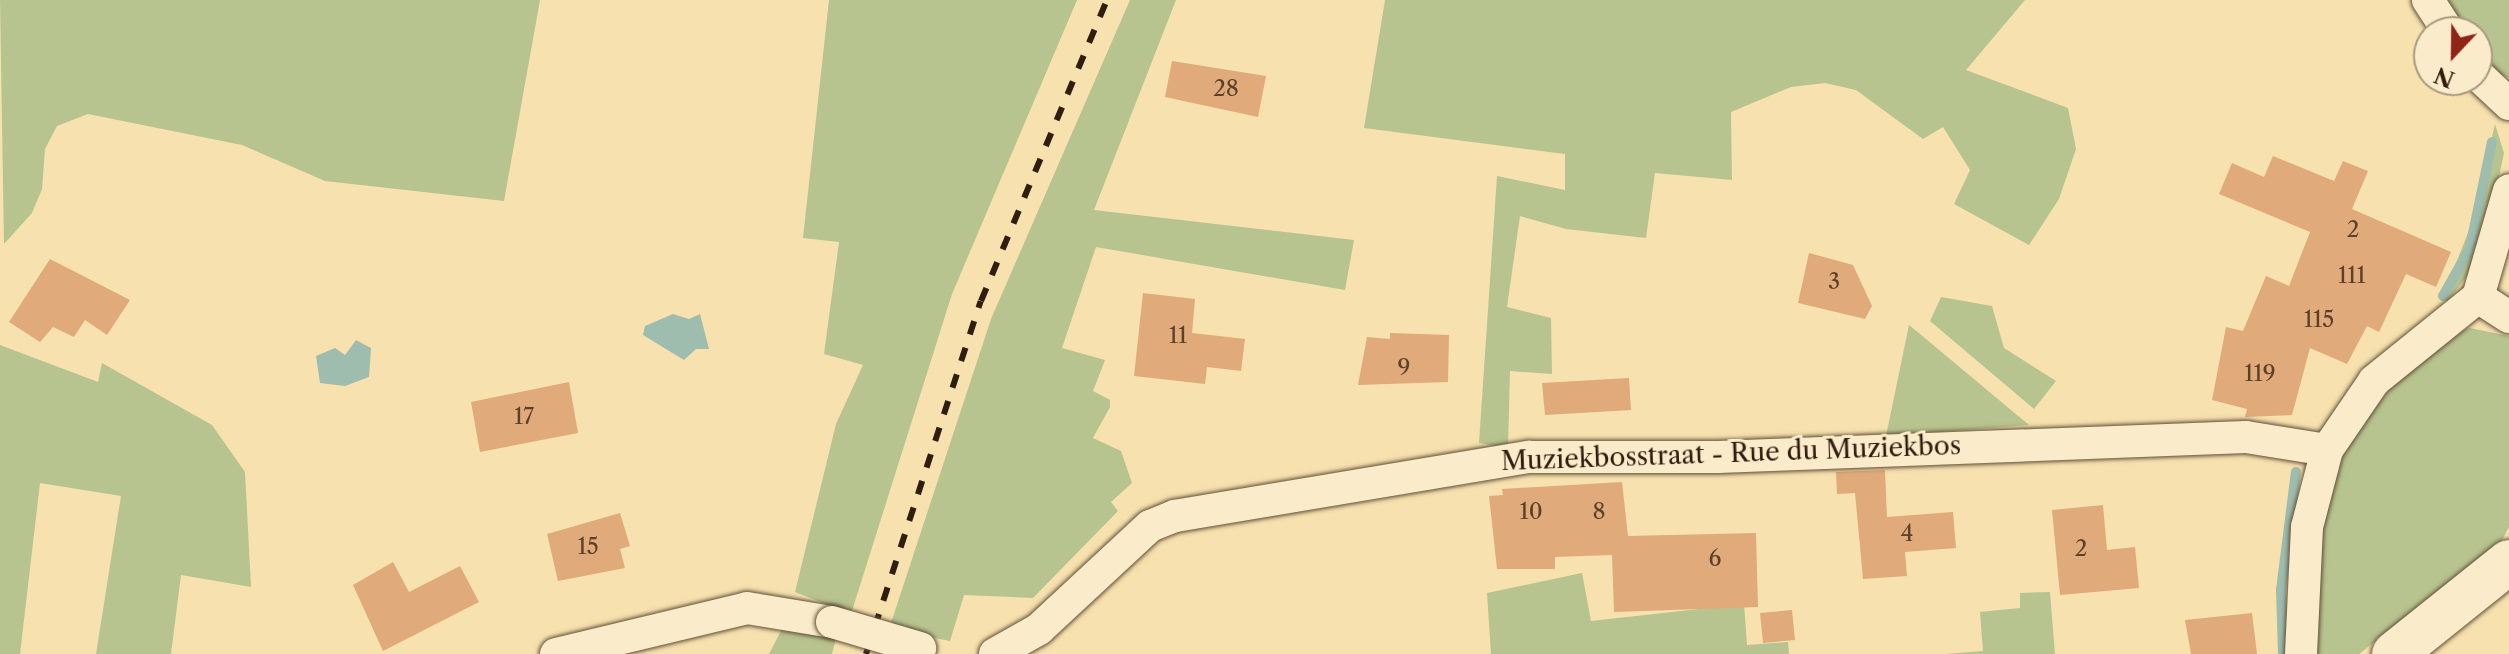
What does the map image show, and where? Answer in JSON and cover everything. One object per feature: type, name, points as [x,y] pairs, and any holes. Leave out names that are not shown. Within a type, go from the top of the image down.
[{"type":"main road","points":[[2394,654],[2509,562]]},
{"type":"street","points":[[2493,89],[2509,104]]},
{"type":"street","points":[[2301,654],[2307,527],[2327,450],[2374,381],[2478,297],[2509,190]]},
{"type":"street","points":[[2478,297],[2509,317]]},
{"type":"street","name":"Muziekbosstraat - Rue du Muziekbos","points":[[995,654],[1039,629],[1150,526],[1175,516],[1529,457],[1718,457],[2246,437],[2327,450]]},
{"type":"street","points":[[556,654],[706,614],[777,609],[932,651]]},
{"type":"green space","points":[[0,0],[540,0],[504,201],[325,181],[242,145],[88,114],[57,126],[45,149],[42,189],[32,213],[4,244]]},
{"type":"green space","points":[[829,0],[1077,0],[952,294],[851,614],[795,592],[836,424],[863,365],[824,354],[839,242],[803,238]]},
{"type":"green space","points":[[1130,0],[1176,0],[1094,210],[1354,240],[1345,290],[1096,247],[1062,348],[1105,360],[1093,391],[1110,400],[1110,407],[1093,438],[1121,451],[1132,483],[1111,502],[1118,511],[1033,598],[964,595],[950,641],[889,629],[991,319]]},
{"type":"green space","points":[[1385,0],[2025,0],[1966,70],[2068,108],[2076,149],[2059,199],[2029,245],[1954,204],[1970,170],[1943,127],[1923,139],[1856,90],[1825,83],[1791,87],[1731,112],[1732,180],[1655,173],[1646,238],[1566,229],[1520,216],[1507,307],[1551,318],[1552,374],[1510,371],[1508,448],[1479,443],[1497,176],[1565,190],[1565,154],[1364,128]]},
{"type":"green space","points":[[2440,0],[2509,0],[2509,78],[2493,70],[2493,16],[2450,16]]},
{"type":"green space","points":[[2495,124],[2504,153],[2499,177],[2473,268],[2447,302],[2443,296],[2475,215]]},
{"type":"green space","points":[[1941,297],[1992,306],[2004,348],[2056,381],[2034,409],[1930,321]]},
{"type":"green space","points":[[1909,325],[1920,334],[2029,425],[1886,436]]},
{"type":"green space","points":[[2470,328],[2509,336],[2509,527],[2500,544],[2359,654],[2308,654],[2317,544],[2332,476],[2348,438],[2407,369],[2445,335]]},
{"type":"green space","points":[[0,345],[98,382],[102,363],[212,425],[245,472],[251,587],[181,575],[171,654],[96,654],[121,496],[40,483],[20,654],[0,654]]},
{"type":"green space","points":[[1582,573],[1591,621],[1744,604],[1747,645],[1788,642],[1789,654],[1491,654],[1487,593]]},
{"type":"green space","points":[[2050,592],[2055,654],[1945,654],[1983,651],[1980,612],[2020,608],[2020,593]]},
{"type":"green space","points":[[785,623],[836,638],[832,654],[769,654]]},
{"type":"shaded area","points":[[673,314],[689,319],[700,314],[709,349],[696,349],[684,360],[643,335],[645,326]]},
{"type":"shaded area","points":[[356,340],[371,348],[369,377],[345,386],[320,383],[316,356],[335,348],[345,355]]},
{"type":"building","points":[[1172,61],[1266,76],[1258,117],[1165,97]]},
{"type":"building","points":[[2273,156],[2334,181],[2343,161],[2368,171],[2352,209],[2451,252],[2436,287],[2406,274],[2379,332],[2367,326],[2347,364],[2310,348],[2292,415],[2245,417],[2247,409],[2212,400],[2226,327],[2243,331],[2266,276],[2289,286],[2310,232],[2219,194],[2232,163],[2264,177]]},
{"type":"building","points":[[1809,253],[1853,265],[1872,306],[1865,319],[1798,303]]},
{"type":"building","points":[[50,259],[130,300],[107,335],[85,320],[74,337],[53,327],[40,342],[9,322]]},
{"type":"building","points":[[1143,293],[1195,299],[1192,333],[1245,339],[1241,371],[1207,367],[1205,384],[1134,376]]},
{"type":"building","points":[[1390,333],[1449,335],[1448,382],[1358,385],[1367,337],[1390,339]]},
{"type":"building","points":[[1629,378],[1631,410],[1545,415],[1542,383]]},
{"type":"building","points":[[569,382],[578,433],[480,452],[471,402]]},
{"type":"building","points":[[1885,470],[1887,517],[1953,512],[1956,548],[1905,552],[1907,576],[1863,579],[1855,493],[1837,494],[1836,472]]},
{"type":"building","points":[[1622,482],[1628,536],[1756,533],[1758,607],[1614,612],[1612,555],[1555,557],[1555,569],[1497,569],[1489,496],[1503,495],[1502,489]]},
{"type":"building","points":[[2103,505],[2107,550],[2135,547],[2139,588],[2060,595],[2052,510]]},
{"type":"building","points":[[620,513],[630,546],[620,549],[625,568],[558,581],[547,534]]},
{"type":"building","points":[[393,562],[409,592],[460,566],[479,602],[383,651],[353,585]]},
{"type":"building","points":[[1792,610],[1795,640],[1763,643],[1760,613]]},
{"type":"building","points":[[2252,613],[2257,654],[2191,654],[2185,620]]},
{"type":"waterway","points":[[2443,296],[2470,248],[2492,142]]},
{"type":"waterway","points":[[2283,654],[2281,590],[2296,472]]},
{"type":"railway","points":[[866,654],[981,301],[1107,0]]}]
